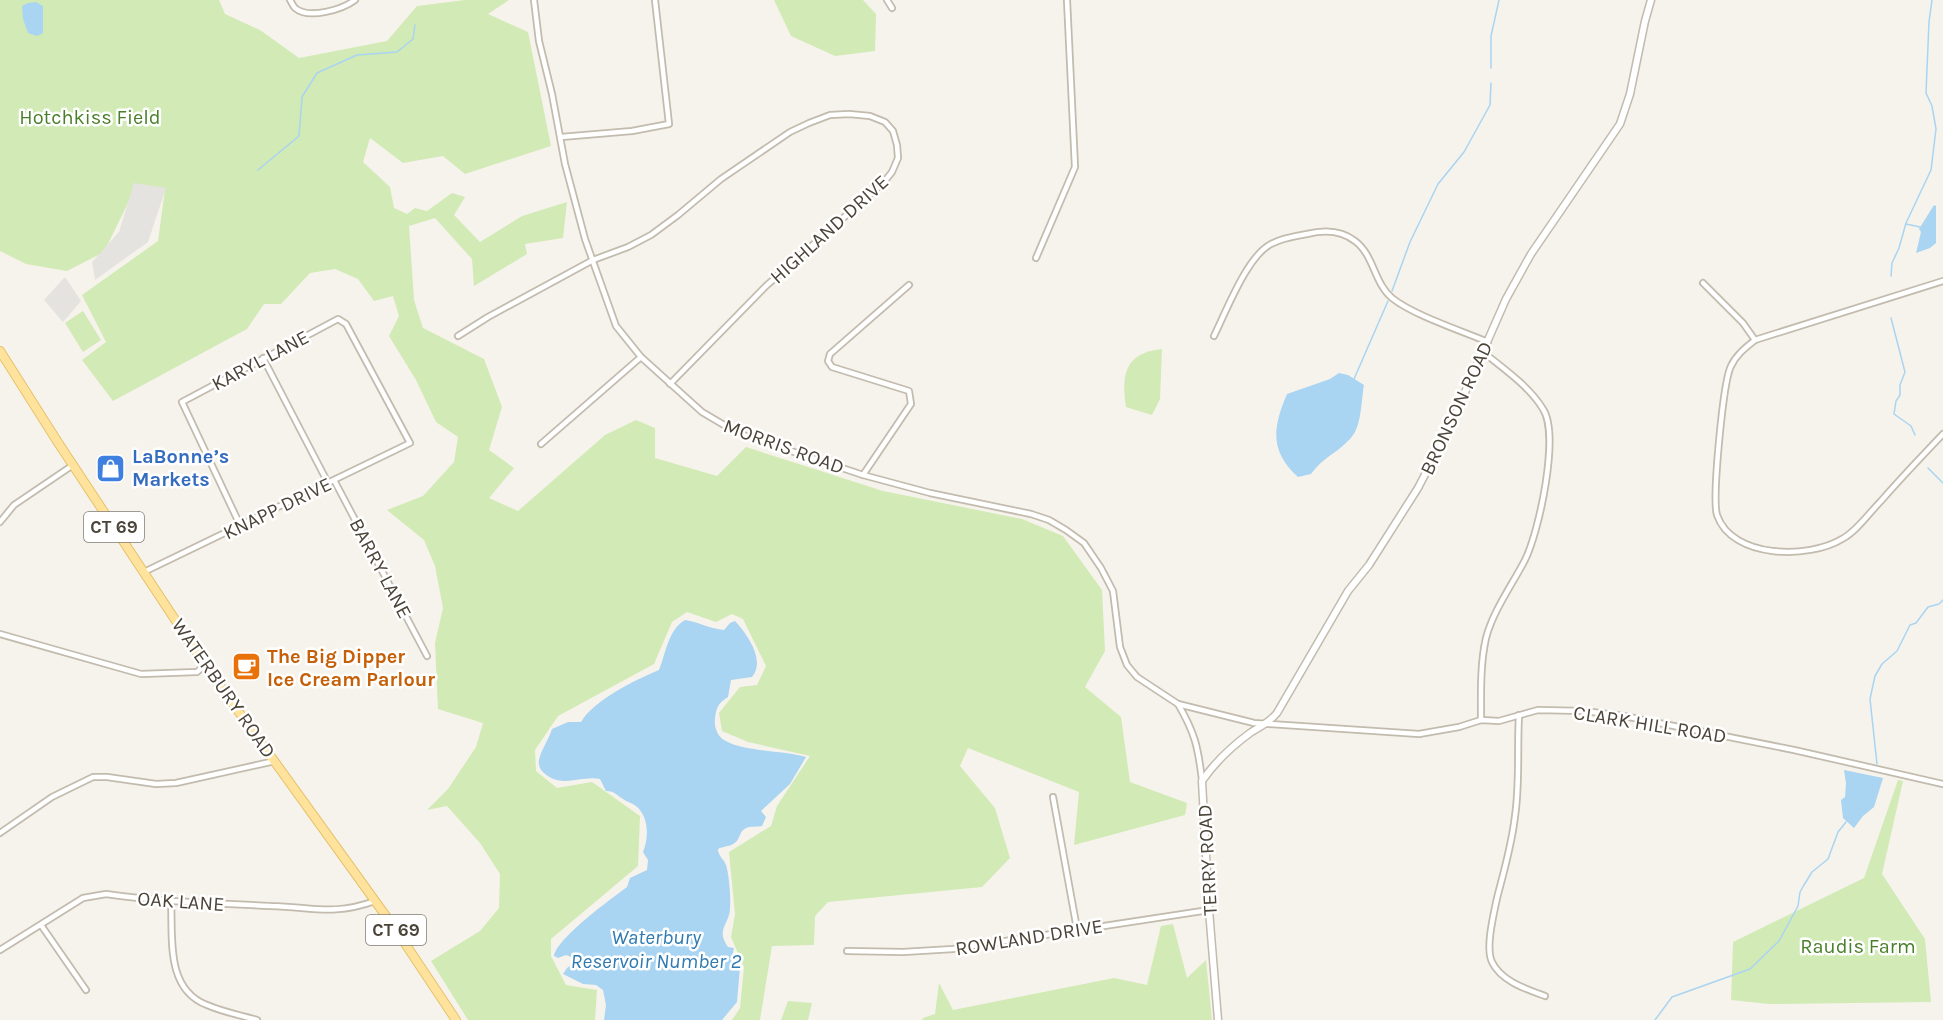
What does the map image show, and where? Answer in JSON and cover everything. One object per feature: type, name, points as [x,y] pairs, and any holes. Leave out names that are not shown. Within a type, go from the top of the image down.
[{"type":"main road","name":"WATERBURY ROAD","points":[[0,351],[205,665],[375,902],[456,1020]]},
{"type":"street","points":[[290,0],[296,9],[321,13],[335,10],[355,0]]},
{"type":"street","name":"MORRIS ROAD","points":[[534,0],[539,41],[577,210],[605,299],[616,326],[641,357],[702,412],[738,432],[783,450],[863,475],[930,493],[1031,514],[1049,520],[1066,530],[1084,543],[1113,591],[1120,646],[1127,664],[1137,676],[1178,704]]},
{"type":"street","points":[[561,137],[632,131],[669,124],[655,0]]},
{"type":"street","points":[[887,0],[892,9]]},
{"type":"street","points":[[1036,258],[1076,167],[1067,0]]},
{"type":"street","name":"BRONSON ROAD","points":[[1202,782],[1213,764],[1230,749],[1269,723],[1307,665],[1348,591],[1369,565],[1418,488],[1450,424],[1506,299],[1531,254],[1620,124],[1630,94],[1651,0]]},
{"type":"street","name":"HIGHLAND DRIVE","points":[[458,336],[488,317],[593,260],[628,247],[651,235],[721,179],[790,132],[830,116],[849,114],[870,116],[885,122],[893,131],[898,158],[892,172],[884,182],[766,286],[670,384]]},
{"type":"street","points":[[1214,336],[1252,262],[1261,251],[1272,243],[1289,237],[1330,231],[1354,240],[1365,250],[1390,297],[1446,325],[1488,342]]},
{"type":"street","points":[[1943,281],[1755,340],[1739,352],[1726,377],[1714,492],[1717,514],[1725,529],[1738,541],[1764,549],[1786,552],[1823,548],[1844,539],[1943,434]]},
{"type":"street","points":[[1703,283],[1743,323],[1755,340]]},
{"type":"street","points":[[863,475],[911,404],[911,397],[909,391],[832,367],[828,361],[830,354],[909,285]]},
{"type":"street","name":"KARYL LANE","points":[[240,525],[182,402],[338,319],[346,324],[410,443]]},
{"type":"street","points":[[1481,720],[1486,638],[1491,624],[1527,558],[1535,537],[1547,472],[1550,440],[1549,424],[1544,410],[1512,376],[1483,352]]},
{"type":"street","points":[[541,444],[641,357]]},
{"type":"street","points":[[263,358],[328,483]]},
{"type":"street","name":"KNAPP DRIVE","points":[[144,572],[410,443]]},
{"type":"street","points":[[0,522],[14,505],[73,465]]},
{"type":"street","name":"BARRY LANE","points":[[334,480],[427,656]]},
{"type":"street","points":[[0,634],[141,674],[197,672],[205,665]]},
{"type":"street","name":"CLARK HILL ROAD","points":[[1178,704],[1254,723],[1419,734],[1459,727],[1481,720],[1499,721],[1538,710],[1624,716],[1794,750],[1943,784]]},
{"type":"street","name":"TERRY ROAD","points":[[1178,704],[1192,727],[1202,782],[1218,1020]]},
{"type":"street","points":[[1519,715],[1515,818],[1494,911],[1489,947],[1491,961],[1499,972],[1512,982],[1545,996]]},
{"type":"street","points":[[0,833],[52,797],[93,777],[156,784],[176,783],[275,761]]},
{"type":"street","points":[[1053,796],[1077,929]]},
{"type":"street","name":"OAK LANE","points":[[0,950],[83,898],[95,895],[322,911],[354,909],[375,902]]},
{"type":"street","points":[[171,901],[175,964],[178,979],[183,988],[205,1005],[257,1020]]},
{"type":"street","name":"ROWLAND DRIVE","points":[[847,951],[903,952],[953,949],[1209,910]]},
{"type":"street","points":[[41,925],[86,990]]},
{"type":"green space","name":"Hotchkiss Field","points":[[0,0],[219,0],[225,14],[260,30],[299,58],[387,41],[417,6],[465,0],[509,0],[488,14],[528,32],[551,146],[465,174],[443,156],[403,163],[370,138],[363,162],[390,187],[394,208],[407,214],[415,208],[427,211],[452,193],[465,197],[454,215],[480,242],[522,216],[567,202],[563,238],[525,244],[527,254],[474,286],[472,259],[435,218],[409,226],[414,300],[423,328],[484,359],[502,407],[489,450],[514,468],[489,498],[518,511],[605,435],[636,420],[655,428],[655,458],[717,476],[746,447],[883,491],[1022,519],[1063,536],[1102,590],[1105,651],[1085,687],[1121,717],[1130,782],[1187,803],[1185,815],[1074,845],[1079,792],[968,748],[960,766],[995,808],[1010,858],[982,887],[828,902],[815,916],[814,945],[772,946],[760,1020],[732,1020],[740,1008],[744,967],[731,937],[735,914],[729,852],[771,826],[777,806],[810,756],[748,742],[722,731],[719,713],[740,687],[757,685],[766,666],[743,619],[732,614],[716,622],[687,612],[672,622],[654,664],[558,716],[535,750],[536,771],[557,788],[592,782],[640,816],[638,866],[551,939],[551,956],[566,985],[597,990],[595,1020],[468,1020],[431,961],[480,931],[499,908],[500,874],[480,843],[447,806],[427,810],[448,789],[476,747],[483,723],[438,709],[435,643],[443,608],[435,566],[424,540],[387,510],[423,496],[454,462],[458,437],[436,422],[416,380],[389,336],[399,316],[393,296],[374,301],[358,279],[335,269],[310,273],[281,304],[264,304],[247,329],[113,401],[82,360],[106,342],[82,295],[158,241],[165,189],[130,199],[104,252],[67,271],[26,264],[0,251]]},
{"type":"green space","points":[[774,0],[863,0],[876,14],[875,51],[835,56],[791,36]]},
{"type":"green space","points":[[83,311],[101,340],[83,352],[65,323]]},
{"type":"green space","points":[[1162,349],[1160,399],[1152,415],[1126,407],[1124,385],[1128,367],[1140,355]]},
{"type":"green space","name":"Raudis Farm","points":[[1898,780],[1903,781],[1882,874],[1925,939],[1931,1002],[1769,1004],[1731,1000],[1733,942],[1864,878]]},
{"type":"green space","points":[[1173,924],[1187,978],[1206,960],[1212,1020],[922,1020],[935,1014],[939,983],[953,1010],[1114,978],[1147,985],[1161,926]]},
{"type":"green space","points":[[788,1001],[812,1003],[808,1020],[781,1020]]},
{"type":"shaded area","points":[[134,183],[166,188],[148,242],[95,280],[92,262],[119,232]]},
{"type":"shaded area","points":[[65,277],[81,301],[63,322],[44,300]]},
{"type":"water","points":[[36,2],[43,6],[43,33],[37,36],[28,33],[23,19],[22,6]]},
{"type":"water","points":[[1934,205],[1936,206],[1936,243],[1916,253],[1921,232],[1919,229]]},
{"type":"water","points":[[1339,373],[1348,375],[1364,385],[1357,428],[1350,439],[1320,463],[1311,474],[1298,477],[1282,458],[1278,448],[1276,438],[1282,406],[1287,394],[1330,379]]},
{"type":"water","name":"Waterbury Reservoir Number 2","points":[[685,620],[724,630],[735,621],[745,633],[756,655],[756,670],[752,677],[731,680],[728,697],[717,709],[715,725],[720,736],[742,747],[806,757],[790,784],[761,811],[766,817],[762,826],[746,828],[735,843],[718,849],[726,865],[730,892],[729,914],[723,936],[728,947],[734,948],[732,957],[739,961],[740,967],[737,1002],[722,1020],[604,1020],[606,1005],[603,990],[596,985],[583,984],[563,974],[573,964],[574,958],[566,955],[558,958],[554,956],[557,948],[574,929],[627,887],[630,878],[647,870],[648,860],[643,852],[647,834],[646,821],[636,806],[613,792],[606,791],[600,779],[557,780],[540,769],[539,760],[552,729],[568,722],[581,722],[595,706],[605,699],[627,685],[659,670],[671,636],[679,624]]},
{"type":"water","points":[[1844,770],[1883,778],[1874,807],[1854,828],[1843,818],[1841,800],[1845,797]]},
{"type":"waterway","points":[[1491,68],[1491,36],[1499,0]]},
{"type":"waterway","points":[[1891,276],[1892,263],[1906,223],[1931,170],[1936,129],[1932,106],[1926,93],[1932,0]]},
{"type":"waterway","points":[[258,170],[299,136],[302,97],[317,73],[357,55],[397,52],[413,39],[415,25]]},
{"type":"waterway","points":[[1392,291],[1410,242],[1438,184],[1464,152],[1490,105],[1491,83]]},
{"type":"waterway","points":[[1906,224],[1920,227]]},
{"type":"waterway","points":[[1354,379],[1388,301]]},
{"type":"waterway","points":[[1891,318],[1905,372],[1894,414],[1911,426],[1915,435]]},
{"type":"waterway","points":[[1928,468],[1943,483]]},
{"type":"waterway","points":[[1877,764],[1870,699],[1875,676],[1882,664],[1897,651],[1910,625],[1916,623],[1928,607],[1939,604],[1943,600]]},
{"type":"waterway","points":[[1655,1020],[1672,997],[1750,969],[1779,941],[1798,906],[1800,892],[1812,872],[1828,859],[1838,832],[1846,822]]},
{"type":"place","name":"LaBonne’s Markets","points":[[111,468]]},
{"type":"place","name":"The Big Dipper Ice Cream Parlour","points":[[246,667]]}]
